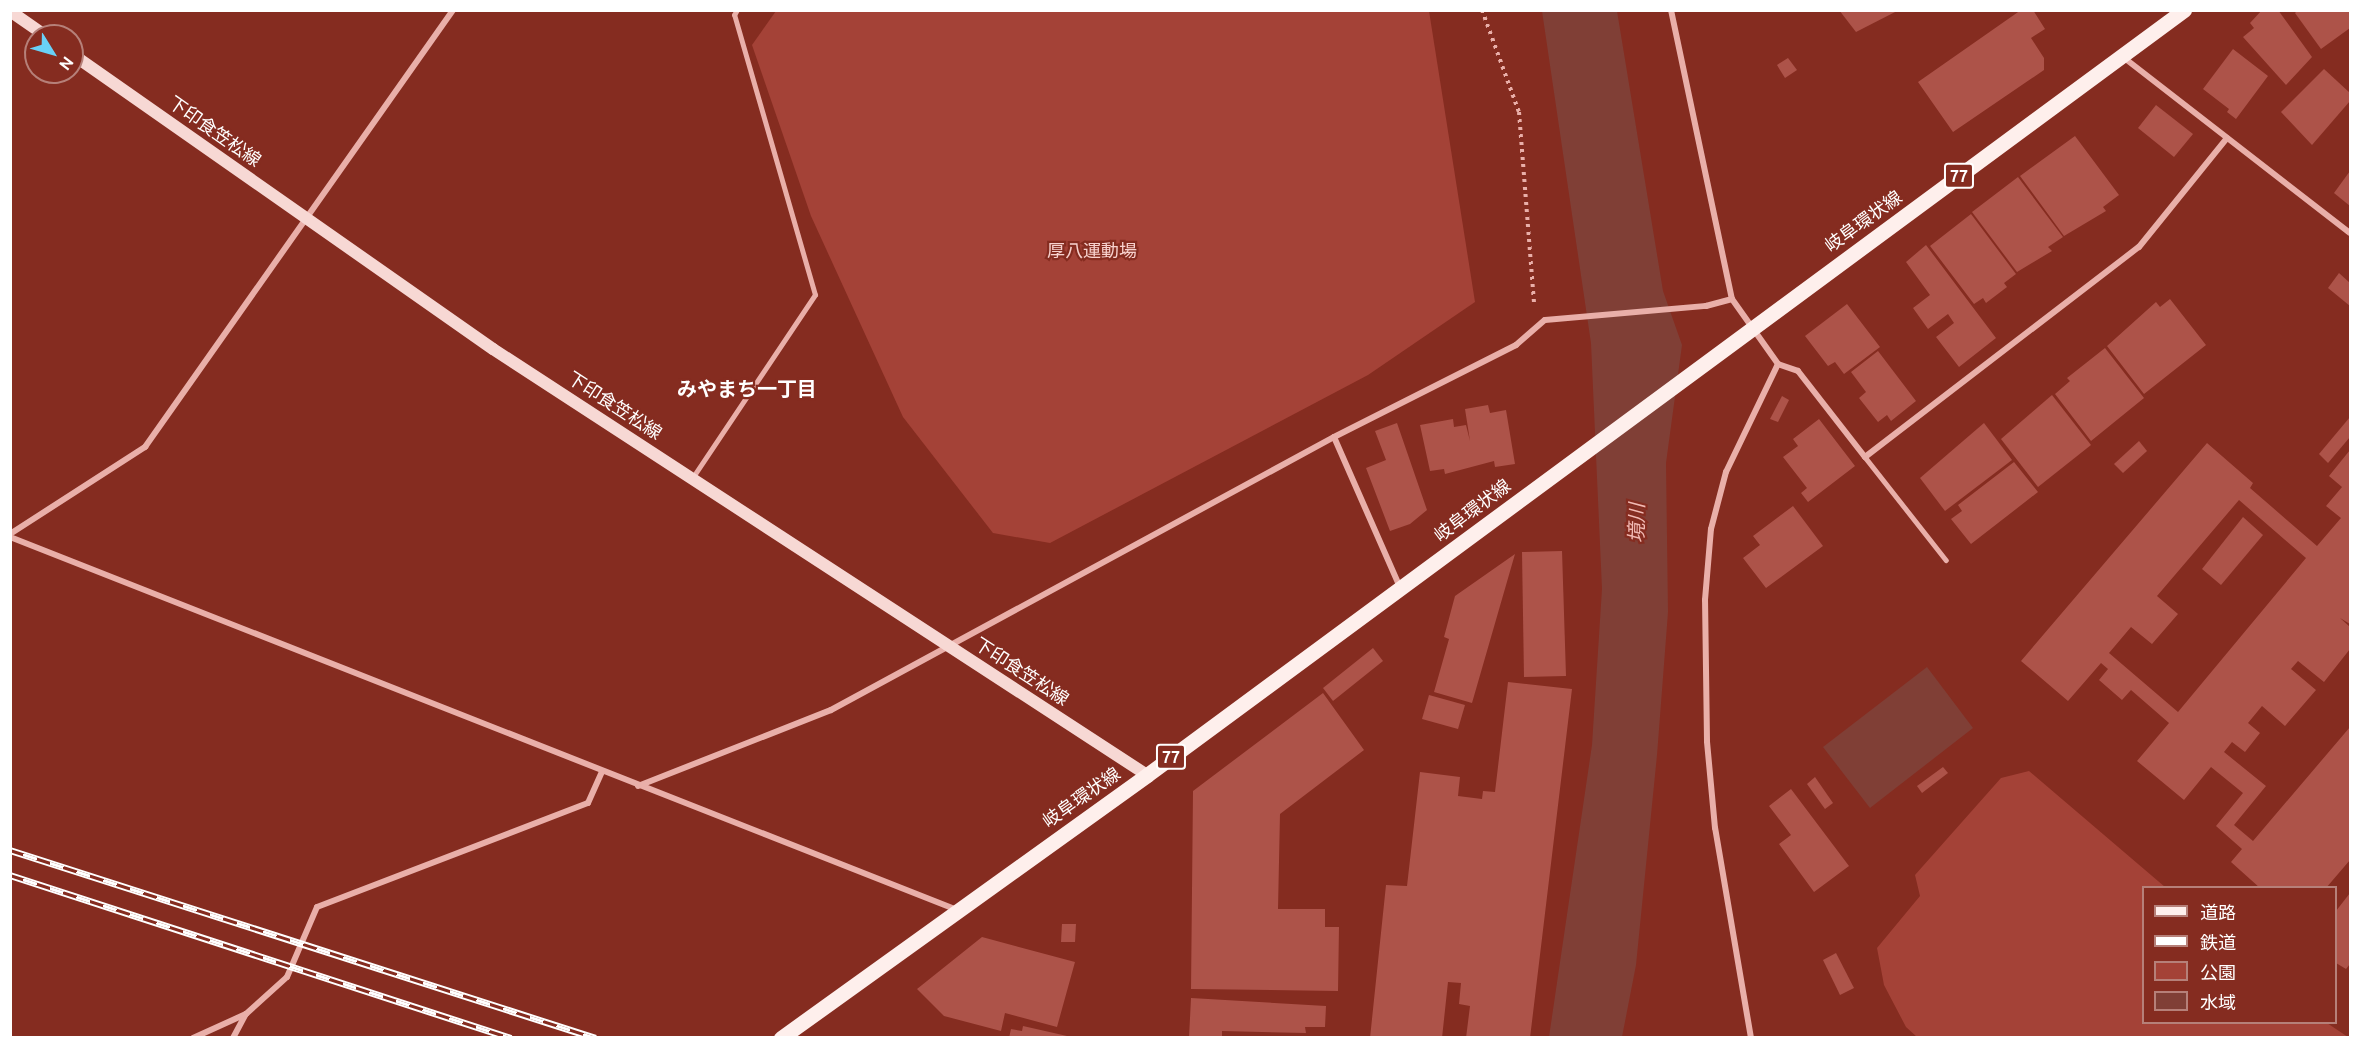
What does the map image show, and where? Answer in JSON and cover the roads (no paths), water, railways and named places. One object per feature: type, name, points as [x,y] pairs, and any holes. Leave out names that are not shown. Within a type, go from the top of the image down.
[{"type":"main road","name":"岐阜環状線","points":[[781,1038],[955,909],[1147,775],[1556,471],[2184,10]]},
{"type":"main road","points":[[10,11],[29,24]]},
{"type":"main road","name":"下印食笠松線","points":[[84,62],[493,349],[693,477],[1147,775]]},
{"type":"street","points":[[10,536],[145,447],[453,10]]},
{"type":"street","points":[[1671,10],[1732,299],[1749,329],[1778,364],[1798,371],[1865,457],[2139,247],[2227,138]]},
{"type":"street","points":[[2122,56],[2350,233]]},
{"type":"street","points":[[638,786],[831,710],[1334,437],[1516,345],[1536,324],[1545,320],[1706,306],[1732,299]]},
{"type":"street","points":[[1751,1038],[1715,828],[1707,741],[1705,600],[1711,529],[1726,472],[1778,364]]},
{"type":"street","points":[[1334,437],[1400,588]]},
{"type":"street","points":[[10,536],[602,772],[955,909]]},
{"type":"street","points":[[193,1038],[246,1014],[287,977],[317,907],[588,803],[602,772]]},
{"type":"street","points":[[233,1038],[246,1014]]},
{"type":"lane","points":[[693,477],[815,295],[734,15],[737,10]]},
{"type":"lane","points":[[1865,457],[1946,560]]},
{"type":"water","name":"境川","points":[[1542,11],[1617,11],[1663,291],[1682,345],[1666,463],[1668,612],[1657,755],[1636,965],[1622,1037],[1549,1037],[1592,745],[1602,589],[1591,343]]},
{"type":"water","points":[[1927,667],[1973,728],[1870,808],[1823,747]]},
{"type":"railway","points":[[10,850],[596,1038]]},
{"type":"railway","points":[[10,875],[511,1038]]},
{"type":"district","name":"みやまち一丁目","points":[[747,388]]},
{"type":"park label","name":"厚八運動場","points":[[1092,250]]}]
